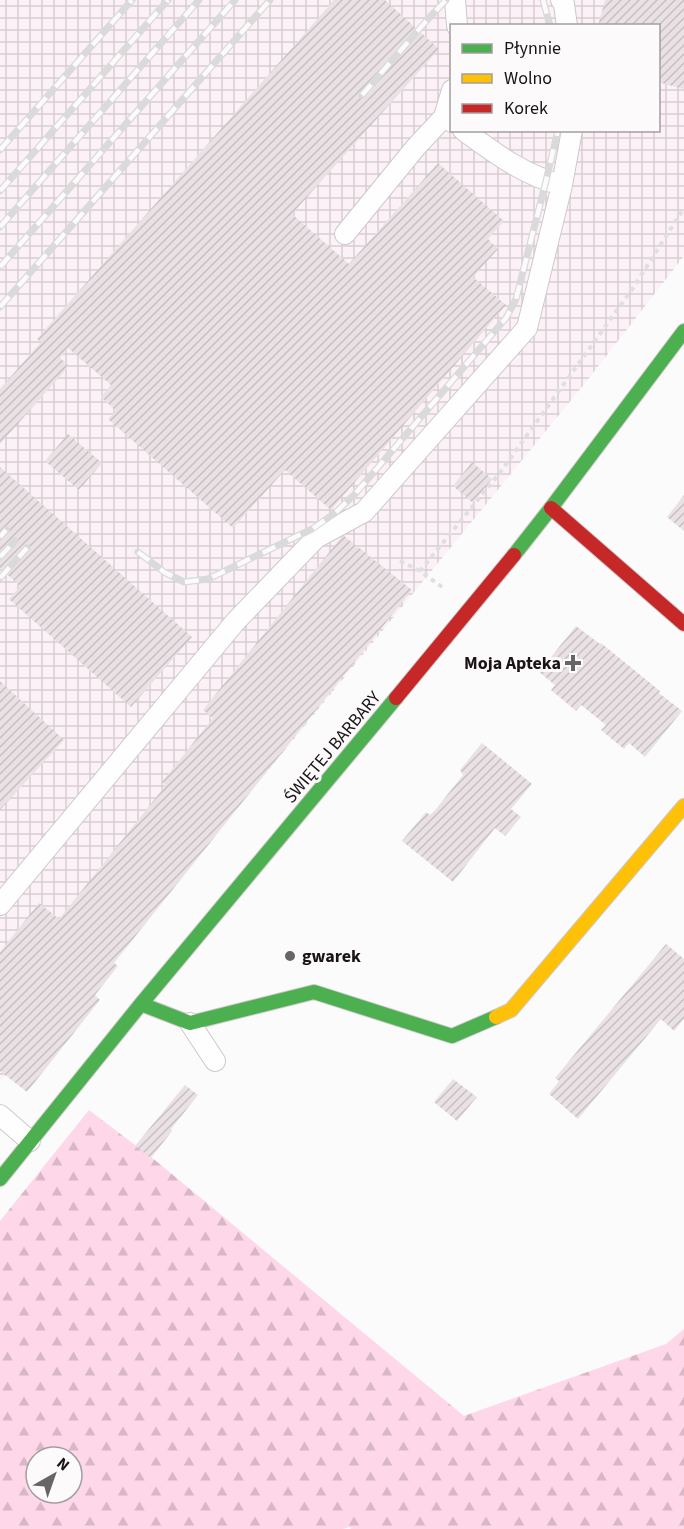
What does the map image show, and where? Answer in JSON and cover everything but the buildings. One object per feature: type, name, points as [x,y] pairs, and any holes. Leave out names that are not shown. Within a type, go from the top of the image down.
[{"type":"street","name":"ŚWIĘTEJ BARBARY","points":[[0,1179],[141,1004],[471,608],[551,508],[684,331]]},
{"type":"street","points":[[551,508],[684,624]]},
{"type":"street","points":[[141,1004],[190,1023],[315,992],[452,1036],[512,1010],[681,816]]},
{"type":"lane","points":[[455,0],[457,24]]},
{"type":"lane","points":[[561,0],[564,4],[567,24]]},
{"type":"lane","points":[[345,234],[416,147],[448,119]]},
{"type":"lane","points":[[466,132],[499,156],[546,181],[562,185]]},
{"type":"lane","points":[[0,905],[236,621],[316,538],[364,512],[527,328],[562,185],[572,132]]},
{"type":"lane","points":[[190,1023],[215,1061]]},
{"type":"lane","points":[[0,1115],[30,1141]]},
{"type":"path","points":[[420,571],[502,470],[633,288],[684,208]]},
{"type":"path","points":[[400,561],[420,571],[471,608]]},
{"type":"shaded area","points":[[0,0],[684,0],[684,256],[586,382],[271,767],[0,1082]]},
{"type":"green space","points":[[89,1110],[156,1161],[464,1416],[666,1344],[684,1329],[684,1529],[351,1529],[350,1527],[343,1529],[0,1529],[0,1221]]},
{"type":"railway","points":[[0,150],[132,0]]},
{"type":"railway","points":[[0,191],[168,0]]},
{"type":"railway","points":[[0,227],[199,0]]},
{"type":"railway","points":[[0,267],[235,0]]},
{"type":"railway","points":[[0,307],[270,0]]},
{"type":"railway","points":[[362,95],[446,0]]},
{"type":"railway","points":[[543,0],[549,24]]},
{"type":"railway","points":[[138,552],[164,572],[184,582],[208,579],[312,529],[335,513],[355,494],[506,318],[516,299],[558,132]]},
{"type":"railway","points":[[0,537],[6,530]]},
{"type":"railway","points":[[0,557],[15,541]]},
{"type":"railway","points":[[0,578],[27,548]]},
{"type":"traffic: fast","points":[[514,555],[684,331]]},
{"type":"traffic: fast","points":[[0,1179],[141,1004],[396,698]]},
{"type":"traffic: fast","points":[[141,1004],[190,1023],[314,992],[452,1036],[496,1017]]},
{"type":"traffic: slow","points":[[496,1017],[511,1010],[684,806]]},
{"type":"traffic: jam","points":[[551,508],[684,624]]},
{"type":"traffic: jam","points":[[396,698],[514,555]]},
{"type":"place","name":"Moja Apteka","points":[[573,663]]},
{"type":"place","name":"gwarek","points":[[290,956]]}]
